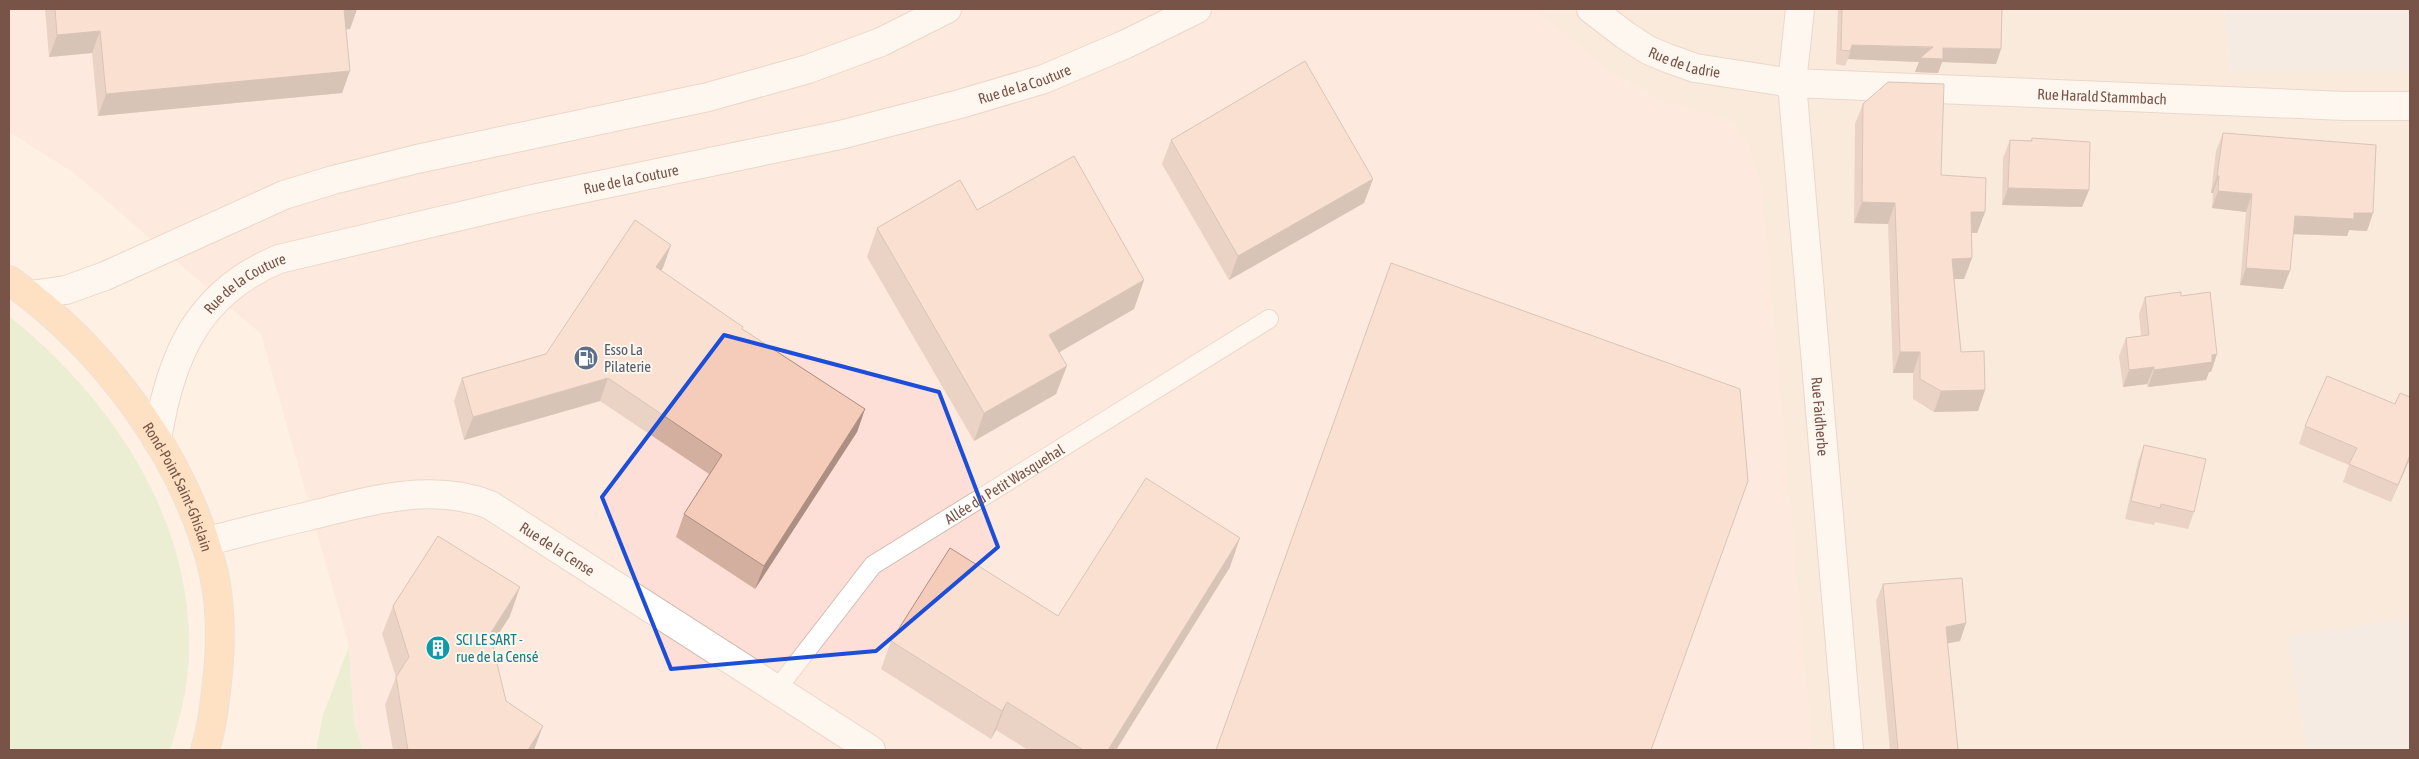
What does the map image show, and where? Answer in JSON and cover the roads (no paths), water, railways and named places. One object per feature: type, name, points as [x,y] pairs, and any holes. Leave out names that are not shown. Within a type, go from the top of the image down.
[{"type":"main road","name":"Rond-Point Saint-Ghislain","points":[[9,280],[30,295],[107,370],[143,416],[183,490],[205,542],[215,583],[220,629],[213,715],[205,750]]},
{"type":"street","points":[[30,295],[66,290],[92,282],[135,264],[284,194],[417,159],[708,97],[808,69],[881,42],[947,9]]},
{"type":"street","name":"Rue de la Couture","points":[[157,440],[163,404],[171,378],[180,353],[202,314],[218,296],[257,268],[279,259],[533,199],[840,135],[960,104],[1044,79],[1126,44],[1197,9]]},
{"type":"street","name":"Rue de Ladrie","points":[[1591,9],[1648,50],[1694,68],[1792,83]]},
{"type":"street","name":"Rue Faidherbe","points":[[1800,9],[1792,83],[1849,750]]},
{"type":"street","name":"Rue Harald Stammbach","points":[[1792,83],[2345,106],[2410,106]]},
{"type":"street","name":"Rue de la Cense","points":[[205,542],[384,499],[427,495],[472,498],[490,505],[871,750]]},
{"type":"lane","name":"Allée du Petit Wasquehal","points":[[777,689],[873,565],[1269,319]]},
{"type":"place","name":"Esso La Pilaterie","points":[[586,358]]},
{"type":"place","name":"SCI LE SART - rue de la Censé","points":[[438,648]]}]
